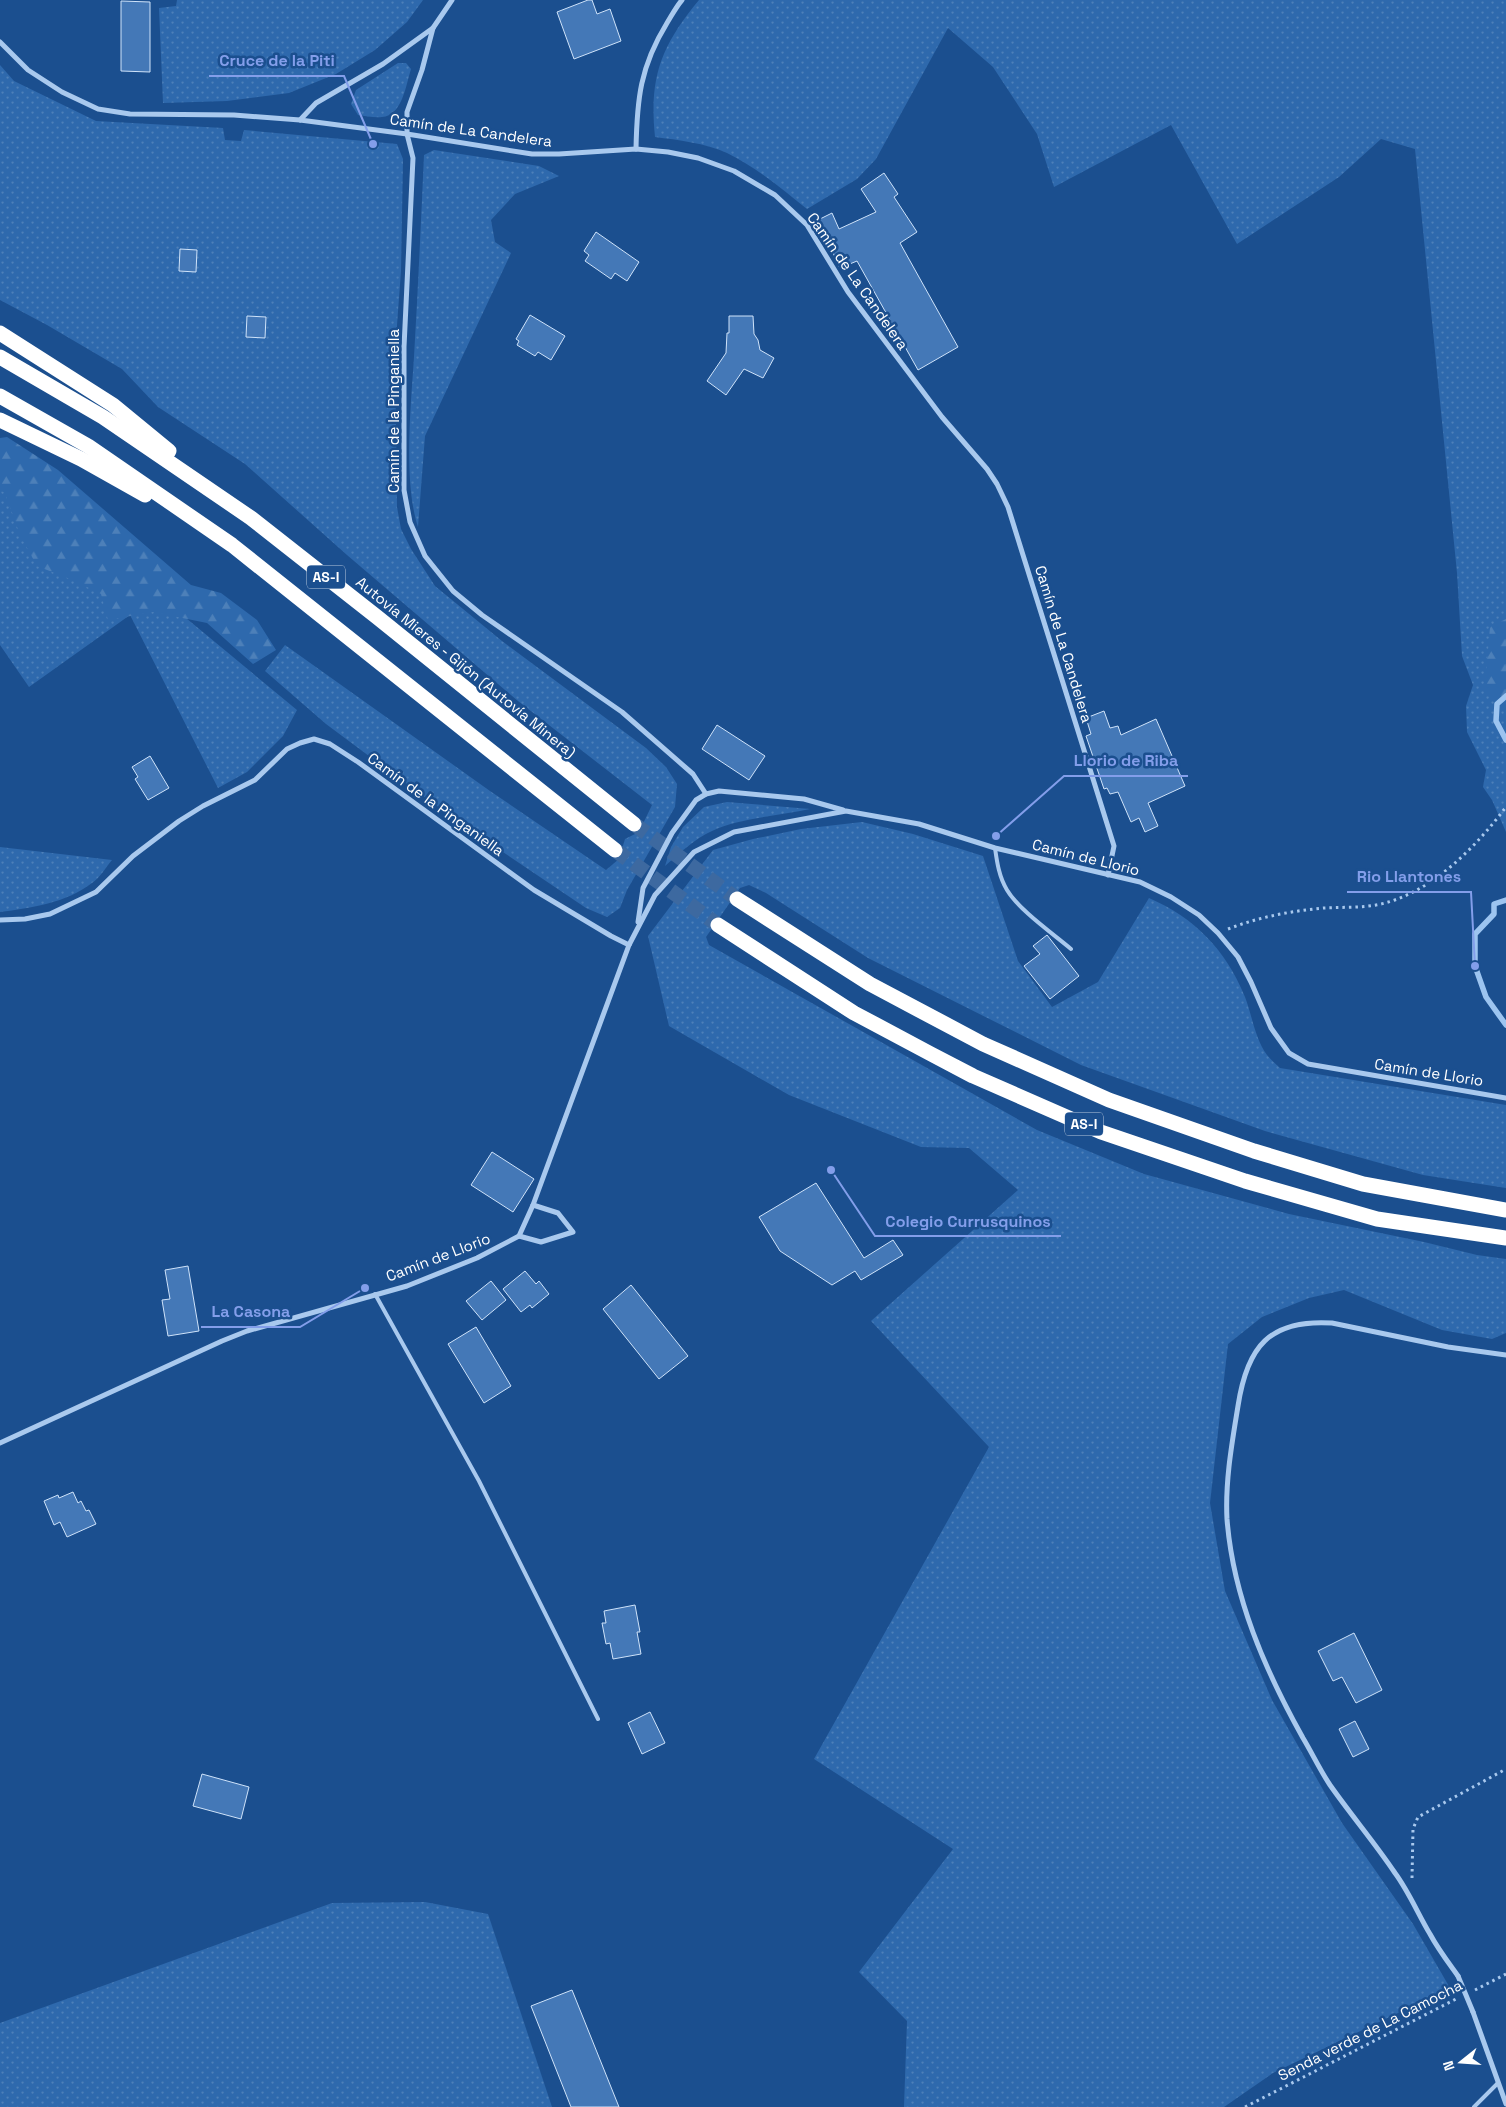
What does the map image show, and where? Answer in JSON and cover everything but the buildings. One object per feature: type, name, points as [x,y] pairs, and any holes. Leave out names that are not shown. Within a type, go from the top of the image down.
[{"type":"highway","points":[[0,333],[113,405],[251,518]]},
{"type":"highway","name":"Autovía Mieres - Gijón (Autovía Minera)","points":[[0,357],[103,416],[251,518],[377,616],[634,824]]},
{"type":"highway","name":"AS-I","points":[[0,396],[88,446],[232,544],[615,850]]},
{"type":"highway","points":[[0,420],[81,459],[232,544]]},
{"type":"highway","name":"AS-I","points":[[738,899],[870,984],[983,1044],[1109,1100],[1254,1151],[1363,1184],[1506,1210]]},
{"type":"highway","name":"AS-I","points":[[718,926],[854,1013],[930,1054],[973,1076],[1101,1132],[1245,1181],[1377,1219],[1506,1238]]},
{"type":"street","points":[[300,120],[316,103],[383,64],[433,28],[452,0]]},
{"type":"street","points":[[636,149],[637,111],[642,79],[654,44],[682,0]]},
{"type":"street","name":"Camín de la Pinganiella","points":[[433,28],[422,70],[407,112],[407,134],[413,158],[404,347],[404,490],[410,522],[425,556],[453,591],[482,615],[622,712],[693,774],[706,794]]},
{"type":"street","name":"Camín de La Candelera","points":[[0,42],[28,70],[62,92],[98,109],[130,114],[234,115],[300,120],[407,134],[532,154],[636,149],[668,152],[698,158],[734,171],[775,196],[807,225],[848,292],[942,417],[987,469],[1008,507],[1114,846],[1108,875]]},
{"type":"street","name":"Camín de la Pinganiella","points":[[0,920],[25,919],[50,914],[96,892],[133,856],[178,822],[203,806],[256,780],[287,749],[314,739],[330,744],[358,762],[534,890],[629,945]]},
{"type":"street","name":"Camín de Llorio","points":[[638,926],[643,888],[672,833],[696,800],[706,794],[719,791],[804,799],[846,810],[919,824],[996,848],[1140,882],[1171,897],[1199,915],[1218,933],[1238,957],[1271,1028],[1288,1053],[1308,1064],[1506,1098]]},
{"type":"street","name":"Camín de Llorio","points":[[0,1442],[247,1331],[407,1286],[477,1258],[519,1236],[533,1205],[629,945],[655,895],[694,852],[734,832],[846,810]]},
{"type":"street","points":[[519,1236],[541,1242],[573,1232],[558,1213],[533,1205]]},
{"type":"street","points":[[1506,1355],[1448,1347],[1332,1323],[1313,1322],[1296,1324],[1277,1332],[1260,1344],[1250,1361],[1241,1384],[1229,1463],[1227,1517],[1232,1561],[1255,1638],[1282,1699],[1330,1785],[1405,1887],[1430,1934],[1458,1976],[1506,2104]]},
{"type":"lane","points":[[996,848],[997,866],[1007,890],[1030,915],[1071,949]]},
{"type":"lane","points":[[375,1294],[479,1481],[598,1719]]},
{"type":"lane","points":[[1474,2107],[1498,2083]]},
{"type":"path","points":[[1218,933],[1253,919],[1285,912],[1379,904],[1397,900],[1423,886],[1454,864],[1491,827],[1506,808]]},
{"type":"path","points":[[1405,1887],[1412,1881],[1413,1829],[1418,1817],[1506,1769]]},
{"type":"path","name":"Senda verde de La Camocha","points":[[1473,1990],[1506,1974]]},
{"type":"path","name":"Senda verde de La Camocha","points":[[1245,2107],[1456,1999]]},
{"type":"green space","points":[[177,0],[423,0],[407,22],[375,50],[336,74],[289,93],[227,101],[163,103],[159,8],[176,6]]},
{"type":"green space","points":[[699,0],[1506,0],[1506,832],[1492,800],[1483,787],[1486,770],[1467,732],[1466,706],[1473,685],[1462,656],[1457,573],[1415,149],[1381,139],[1339,177],[1237,244],[1171,125],[1054,187],[1037,134],[993,67],[948,28],[876,159],[857,179],[807,209],[758,172],[727,153],[701,144],[655,137],[654,97],[660,63],[675,32]]},
{"type":"green space","points":[[398,63],[406,63],[411,69],[399,106],[389,115],[382,117],[358,115],[351,104],[356,90]]},
{"type":"green space","points":[[0,65],[14,81],[96,121],[223,128],[225,140],[241,141],[244,130],[397,144],[403,159],[401,271],[395,352],[397,507],[401,529],[411,549],[435,586],[502,641],[646,748],[666,767],[677,784],[675,807],[627,890],[620,908],[607,917],[586,908],[420,794],[326,724],[265,671],[285,645],[490,791],[606,870],[619,859],[625,839],[639,832],[652,805],[518,701],[347,555],[245,464],[158,407],[122,369],[0,300]]},
{"type":"green space","points":[[434,150],[539,166],[559,176],[515,194],[491,220],[495,242],[511,253],[425,436],[418,527],[413,508],[409,443],[424,155]]},
{"type":"green space","points":[[7,437],[58,470],[191,585],[221,593],[257,620],[276,650],[253,664],[207,623],[153,612],[108,620],[101,594],[37,566],[20,535],[5,493],[0,490],[0,438]]},
{"type":"green space","points":[[0,475],[99,546],[297,710],[283,736],[247,772],[218,788],[130,615],[29,687],[0,645]]},
{"type":"green space","points":[[1506,619],[1506,713],[1485,688],[1490,627]]},
{"type":"green space","points":[[727,802],[810,809],[747,820],[712,831],[699,838],[665,866],[671,847],[683,827],[704,807]]},
{"type":"green space","points":[[862,822],[913,834],[983,856],[1018,961],[1052,1007],[1098,982],[1149,898],[1181,915],[1207,937],[1218,950],[1237,980],[1245,997],[1263,1049],[1280,1068],[1506,1105],[1506,1188],[1423,1175],[1265,1131],[1081,1065],[868,958],[766,893],[749,885],[740,888],[706,937],[709,945],[1037,1130],[1144,1174],[1289,1214],[1477,1255],[1506,1259],[1506,1333],[1492,1339],[1442,1330],[1344,1290],[1309,1298],[1262,1317],[1228,1344],[1210,1503],[1225,1591],[1272,1700],[1342,1823],[1413,1924],[1450,1988],[1273,2073],[1224,2107],[904,2107],[907,2021],[859,1972],[953,1849],[814,1759],[989,1447],[871,1321],[1018,1190],[969,1148],[921,1147],[789,1095],[669,1026],[648,936],[713,850],[801,829]]},
{"type":"green space","points":[[0,847],[112,860],[95,881],[82,890],[48,904],[0,912]]},
{"type":"green space","points":[[425,1902],[488,1914],[552,2107],[0,2107],[0,2023],[332,1903]]},
{"type":"waterway","points":[[1506,696],[1497,704],[1496,721],[1506,740]]},
{"type":"waterway","points":[[1506,900],[1494,904],[1494,914],[1475,934],[1475,966],[1486,997],[1506,1025]]},
{"type":"tunnel","points":[[634,824],[737,899]]},
{"type":"tunnel","points":[[615,850],[718,925]]},
{"type":"place","name":"Cruce de la Piti","points":[[373,144]]},
{"type":"place","name":"Llorio de Riba","points":[[996,836]]},
{"type":"place","name":"Rio Llantones","points":[[1475,966]]},
{"type":"place","name":"Colegio Currusquinos","points":[[831,1170]]},
{"type":"place","name":"La Casona","points":[[365,1288]]}]
